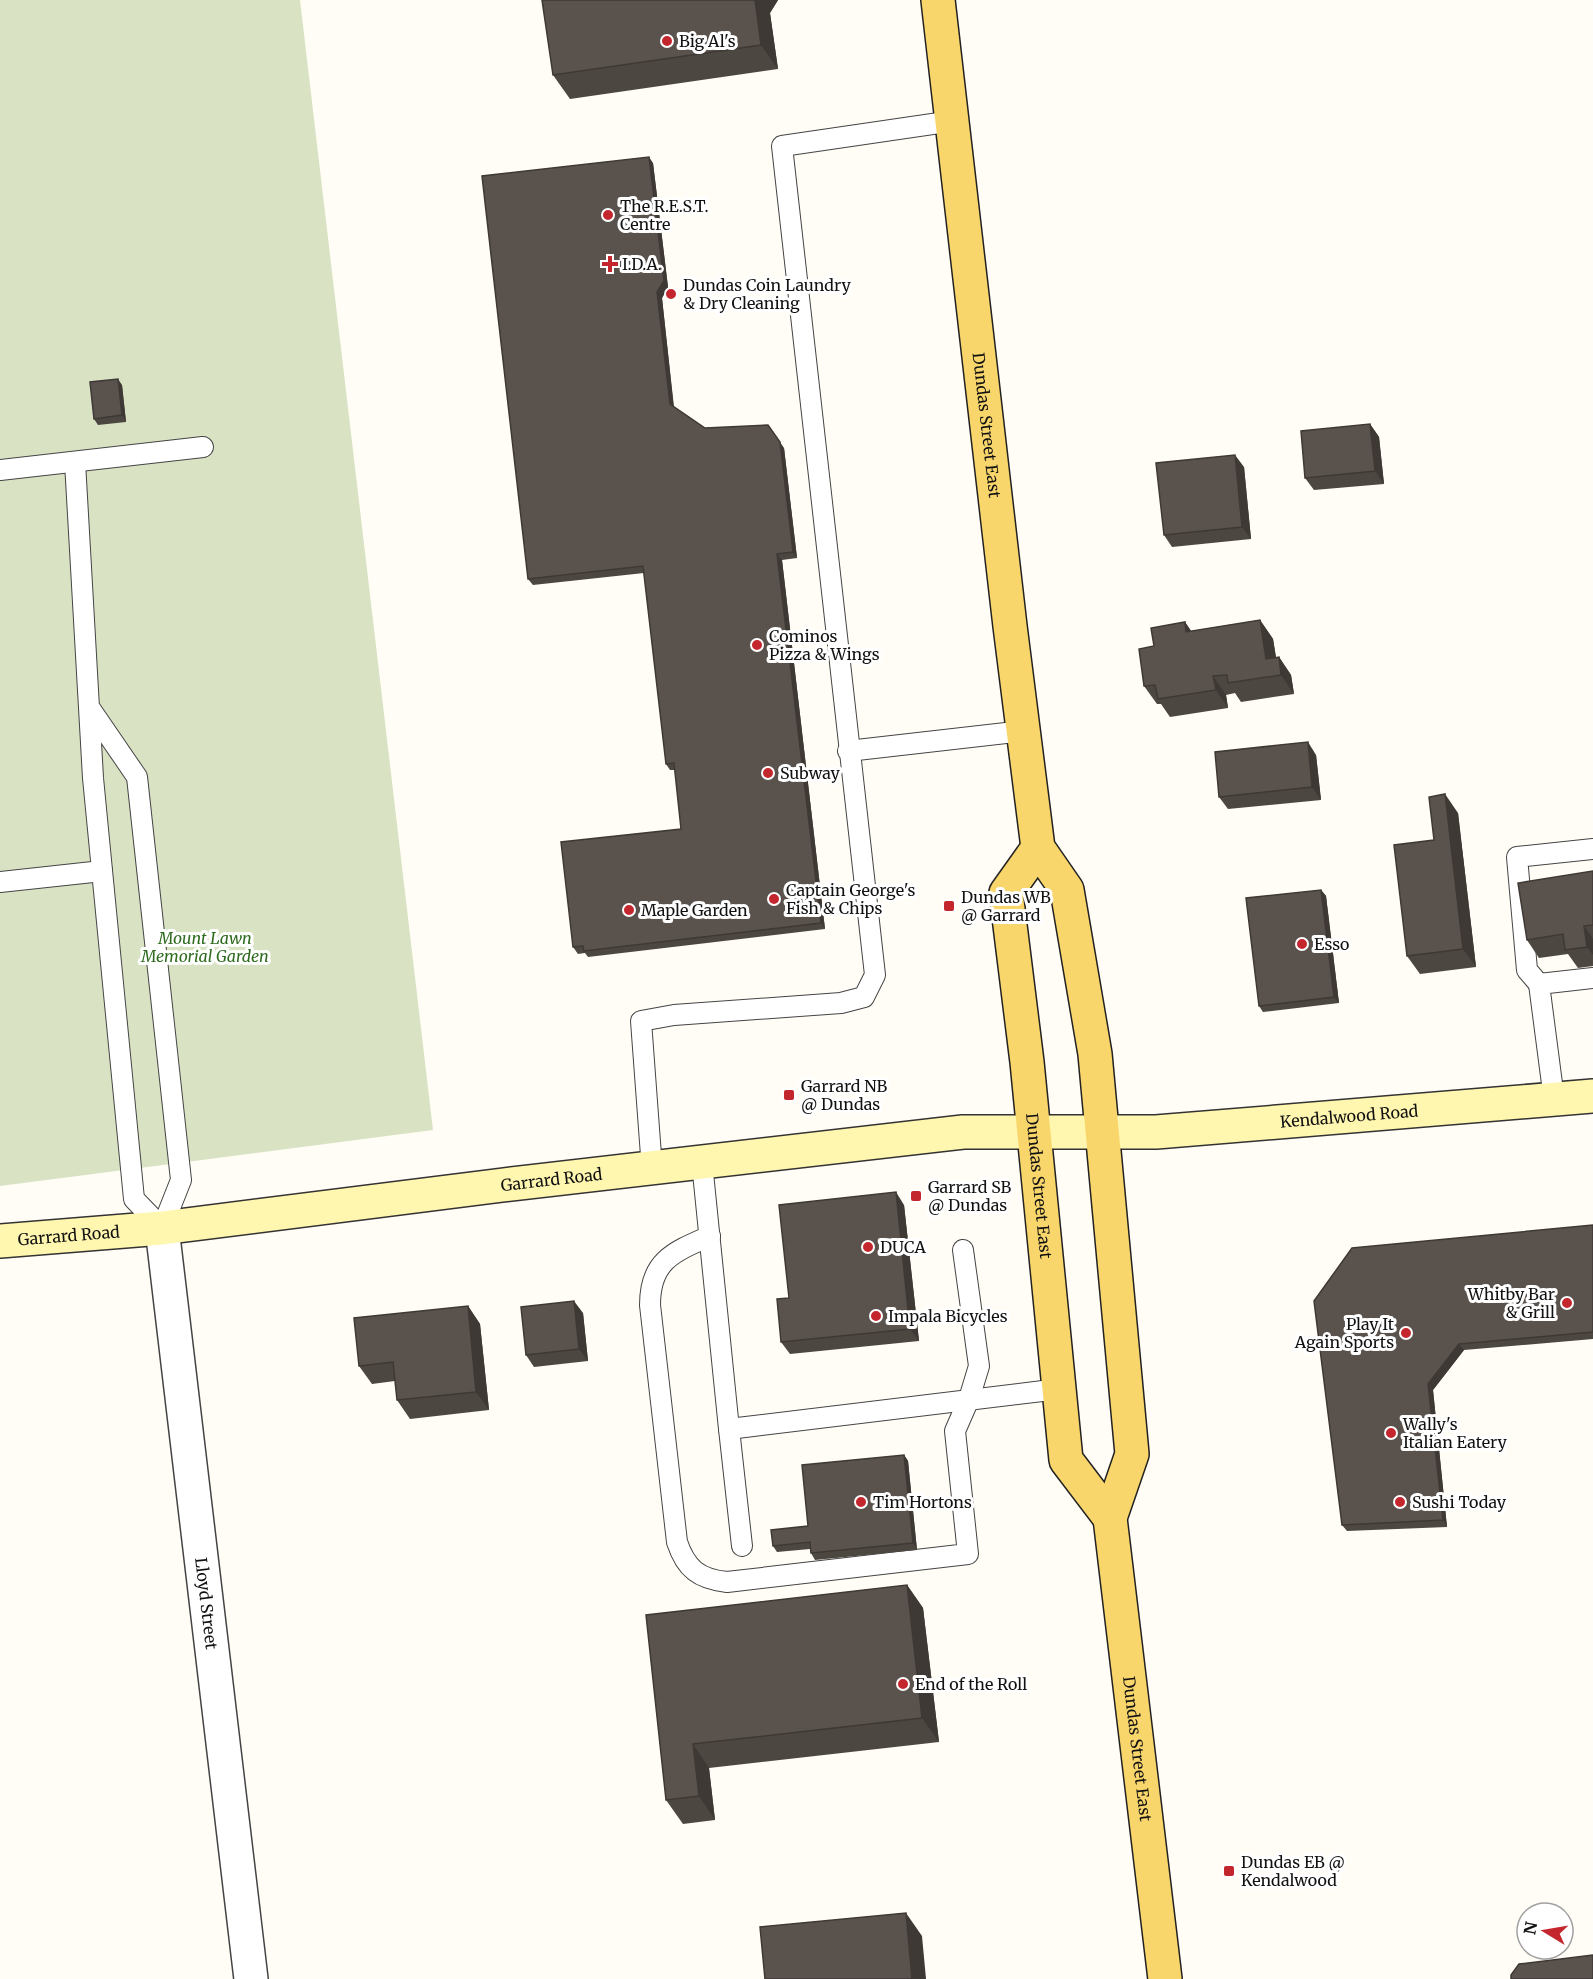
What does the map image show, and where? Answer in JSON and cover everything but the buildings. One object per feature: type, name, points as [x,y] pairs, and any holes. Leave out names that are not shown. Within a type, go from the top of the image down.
[{"type":"main road","name":"Dundas Street East","points":[[938,0],[1038,848],[1067,890],[1095,1054],[1132,1454],[1110,1518],[1165,1979]]},
{"type":"main road","name":"Dundas Street East","points":[[1038,848],[1006,893],[1027,1062],[1066,1460],[1110,1518]]},
{"type":"street","name":"Kendalwood Road","points":[[1104,1133],[1156,1132],[1593,1096]]},
{"type":"street","name":"Garrard Road","points":[[0,1241],[162,1228],[491,1186],[963,1132],[1104,1133]]},
{"type":"street","name":"Lloyd Street","points":[[162,1228],[251,1979]]},
{"type":"lane","points":[[652,1168],[641,1021],[674,1015],[842,1003],[864,997],[875,975],[782,146],[952,121]]},
{"type":"lane","points":[[0,470],[203,447]]},
{"type":"lane","points":[[75,462],[93,778],[135,1199],[162,1228],[181,1180],[136,777],[89,707]]},
{"type":"lane","points":[[849,751],[1023,731]]},
{"type":"lane","points":[[1554,1099],[1539,984],[1527,970],[1517,857],[1593,849]]},
{"type":"lane","points":[[0,882],[102,871]]},
{"type":"lane","points":[[1539,984],[1593,978]]},
{"type":"lane","points":[[702,1163],[742,1546]]},
{"type":"lane","points":[[710,1236],[683,1248],[658,1266],[650,1288],[650,1305],[676,1530],[683,1559],[695,1572],[710,1580],[727,1582],[968,1554],[955,1431],[969,1399],[979,1366],[963,1250]]},
{"type":"lane","points":[[729,1429],[1059,1389]]},
{"type":"green space","name":"Mount Lawn Memorial Garden","points":[[0,0],[300,0],[433,1130],[0,1186]]},
{"type":"place","name":"Big Al's","points":[[667,41]]},
{"type":"place","name":"The R.E.S.T. Centre","points":[[608,215]]},
{"type":"place","name":"I.D.A.","points":[[610,264]]},
{"type":"place","name":"Dundas Coin Laundry & Dry Cleaning","points":[[671,294]]},
{"type":"place","name":"Cominos Pizza & Wings","points":[[757,645]]},
{"type":"place","name":"Subway","points":[[768,773]]},
{"type":"place","name":"Captain George's Fish & Chips","points":[[774,899]]},
{"type":"place","name":"Dundas WB @ Garrard","points":[[949,906]]},
{"type":"place","name":"Maple Garden","points":[[629,910]]},
{"type":"place","name":"Esso","points":[[1302,944]]},
{"type":"place","name":"Garrard NB @ Dundas","points":[[789,1095]]},
{"type":"place","name":"Garrard SB @ Dundas","points":[[916,1196]]},
{"type":"place","name":"DUCA","points":[[868,1247]]},
{"type":"place","name":"Whitby Bar & Grill","points":[[1567,1303]]},
{"type":"place","name":"Impala Bicycles","points":[[876,1316]]},
{"type":"place","name":"Play It Again Sports","points":[[1406,1333]]},
{"type":"place","name":"Wally's Italian Eatery","points":[[1391,1433]]},
{"type":"place","name":"Tim Hortons","points":[[861,1502]]},
{"type":"place","name":"Sushi Today","points":[[1400,1502]]},
{"type":"place","name":"End of the Roll","points":[[903,1684]]},
{"type":"place","name":"Dundas EB @ Kendalwood","points":[[1229,1871]]}]
